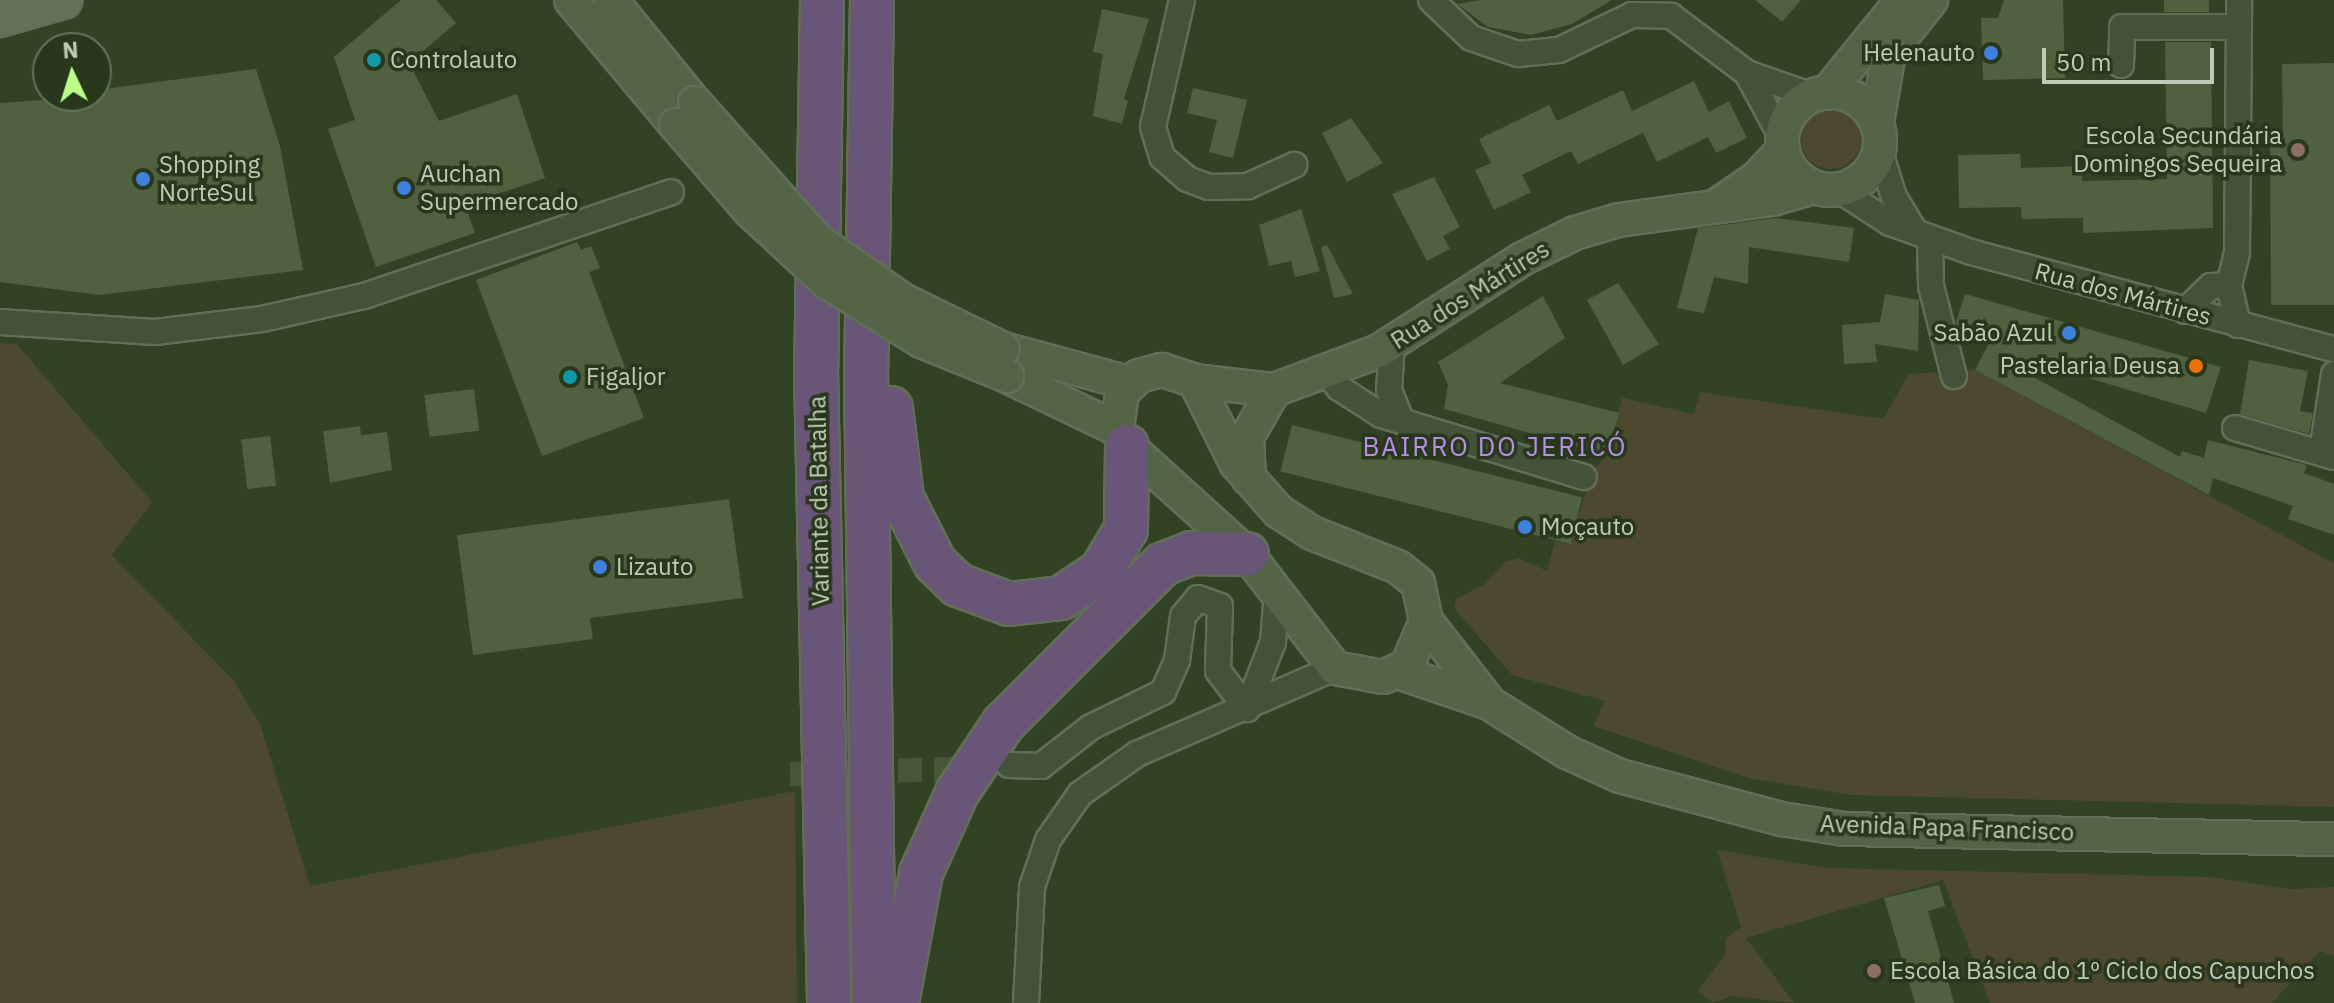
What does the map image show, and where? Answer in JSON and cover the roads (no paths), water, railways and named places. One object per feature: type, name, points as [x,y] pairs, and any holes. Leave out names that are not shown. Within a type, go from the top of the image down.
[{"type":"highway","points":[[798,0],[816,94]]},
{"type":"highway","name":"Variante da Batalha","points":[[822,0],[816,94],[829,1003]]},
{"type":"highway","name":"Variante da Batalha","points":[[872,0],[867,322],[874,1003]]},
{"type":"highway","points":[[867,322],[888,359],[902,498],[935,563],[980,595],[1009,604],[1044,603],[1091,582],[1126,529],[1122,438]]},
{"type":"highway","points":[[897,1003],[921,873],[957,793],[1003,724],[1163,564],[1191,553],[1247,554]]},
{"type":"main road","points":[[0,18],[63,0]]},
{"type":"main road","points":[[571,0],[686,114]]},
{"type":"main road","points":[[611,0],[750,211],[827,282],[921,341],[1005,363],[1129,383],[1119,402],[1122,438]]},
{"type":"main road","points":[[1903,0],[1820,94],[1795,109],[1782,144],[1799,179],[1826,189],[1865,177],[1878,138],[1889,53],[1931,0]]},
{"type":"main road","points":[[1820,94],[1862,103],[1878,138]]},
{"type":"main road","name":"Rua dos Mártires","points":[[1717,206],[1745,189],[1782,144]]},
{"type":"main road","name":"Rua dos Mártires","points":[[1129,383],[1162,370],[1195,381],[1274,390],[1327,372],[1392,344],[1557,241],[1619,220],[1826,189]]},
{"type":"main road","points":[[1005,363],[1122,438],[1247,554],[1335,668],[1364,676],[1398,672],[1419,651],[1426,621],[1425,598],[1407,571],[1292,521],[1250,481],[1195,381]]},
{"type":"main road","points":[[1250,481],[1247,437],[1274,390]]},
{"type":"main road","name":"Avenida Papa Francisco","points":[[1426,621],[1489,703]]},
{"type":"main road","name":"Avenida Papa Francisco","points":[[1398,672],[1489,703],[1567,752],[1620,776],[1690,800],[1782,819],[1844,829],[2334,839]]},
{"type":"street","points":[[1182,0],[1153,127],[1162,157],[1187,179],[1209,187],[1260,183],[1294,165]]},
{"type":"street","points":[[1431,0],[1471,38],[1518,54],[1559,50],[1632,15],[1657,13],[1684,24],[1747,73],[1820,94]]},
{"type":"street","points":[[2238,325],[2229,285],[2237,252],[2239,0]]},
{"type":"street","points":[[2121,65],[2122,27],[2239,27]]},
{"type":"street","points":[[1747,73],[1782,144]]},
{"type":"street","points":[[1878,138],[1894,197],[1922,234],[1931,286],[1954,376]]},
{"type":"street","name":"Rua dos Mártires","points":[[1826,189],[1890,223],[1922,234],[2185,311],[2334,349]]},
{"type":"street","points":[[0,322],[155,332],[262,319],[364,296],[671,192]]},
{"type":"street","points":[[2185,311],[2211,286],[2229,285]]},
{"type":"street","points":[[1392,344],[1389,390],[1401,420]]},
{"type":"street","points":[[1327,372],[1353,399],[1401,420],[1584,477]]},
{"type":"street","points":[[2235,428],[2328,454],[2334,374]]},
{"type":"street","points":[[1247,709],[1273,642],[1277,592]]},
{"type":"street","points":[[1009,765],[1041,766],[1091,727],[1163,692],[1177,660],[1183,616],[1198,598],[1220,606],[1218,671],[1247,709]]},
{"type":"street","points":[[1026,1003],[1032,887],[1063,816],[1118,764],[1335,668]]},
{"type":"tunnel","points":[[790,774],[978,768]]},
{"type":"place","name":"Helenauto","points":[[1991,53]]},
{"type":"place","name":"Controlauto","points":[[374,60]]},
{"type":"place","name":"Escola Secundária Domingos Sequeira","points":[[2298,150]]},
{"type":"place","name":"Shopping NorteSul","points":[[143,179]]},
{"type":"place","name":"Auchan Supermercado","points":[[404,188]]},
{"type":"place","name":"Sabão Azul","points":[[2069,333]]},
{"type":"place","name":"Pastelaria Deusa","points":[[2196,366]]},
{"type":"place","name":"Figaljor","points":[[570,377]]},
{"type":"place","name":"Moçauto","points":[[1525,527]]},
{"type":"place","name":"Lizauto","points":[[600,567]]},
{"type":"place","name":"Escola Básica do 1º Ciclo dos Capuchos","points":[[1874,971]]},
{"type":"district","name":"BAIRRO DO JERICÓ","points":[[1495,447]]}]
